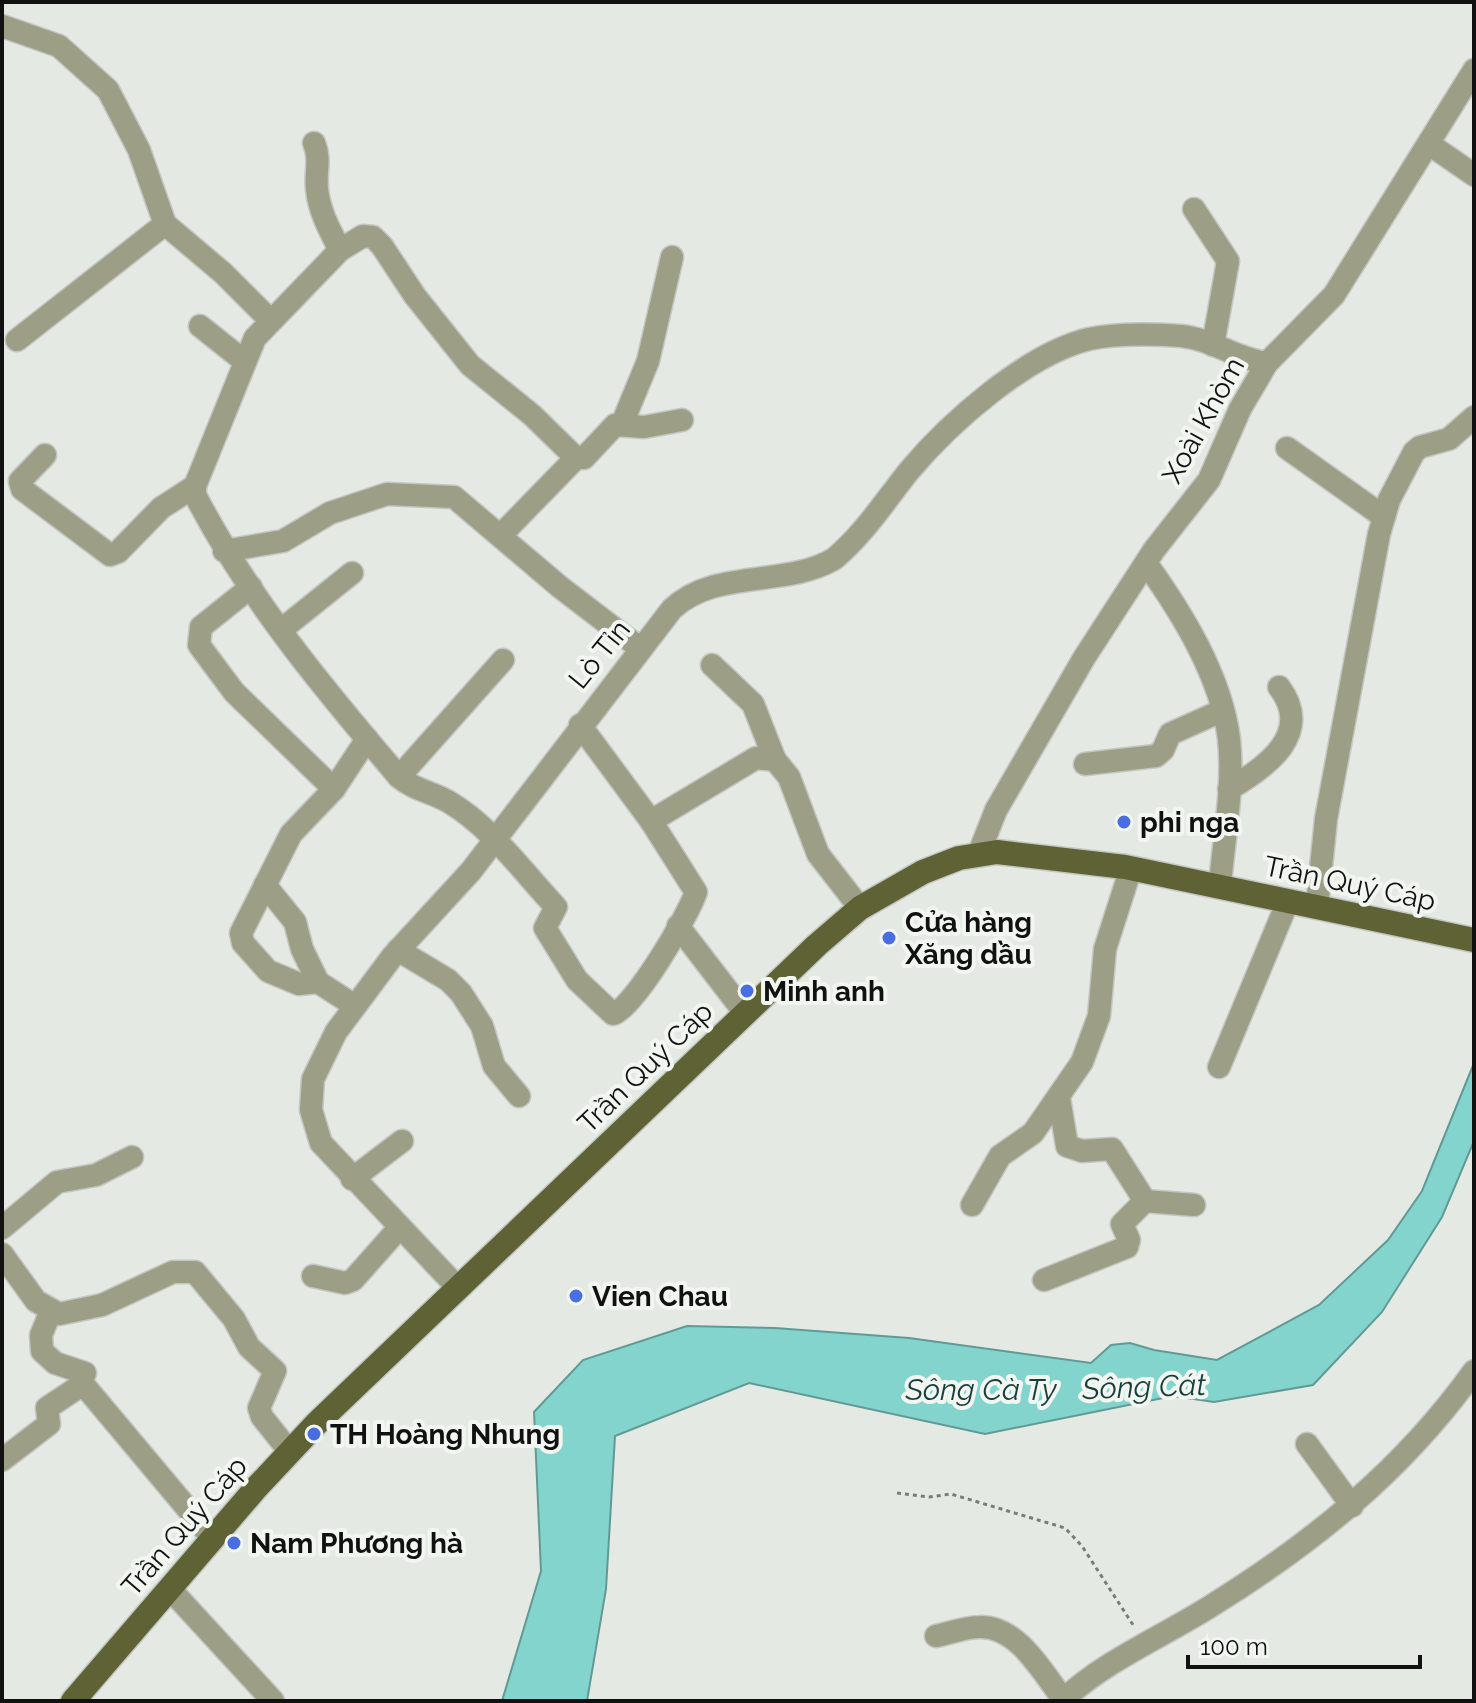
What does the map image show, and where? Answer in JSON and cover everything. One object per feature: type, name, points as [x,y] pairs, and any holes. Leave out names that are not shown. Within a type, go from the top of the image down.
[{"type":"main road","name":"Trần Quý Cáp","points":[[74,1701],[290,1452],[745,1013],[860,908],[923,872],[979,853],[1033,854],[1220,885],[1473,940]]},
{"type":"street","points":[[2,26],[59,46],[108,90],[139,150],[165,224],[270,320]]},
{"type":"street","name":"Xoài Khòm","points":[[979,853],[996,810],[1065,689],[1146,563],[1209,480],[1240,409],[1267,363],[1334,295],[1474,70]]},
{"type":"street","points":[[314,143],[319,164],[316,188],[324,220],[340,250]]},
{"type":"street","points":[[1429,144],[1474,175]]},
{"type":"street","points":[[1194,209],[1228,261],[1213,345]]},
{"type":"street","points":[[17,340],[165,224]]},
{"type":"street","points":[[580,725],[696,886],[694,899],[643,989],[621,1012],[611,1014],[577,980],[545,928],[556,907],[494,840],[449,802],[411,787],[399,777],[314,679],[224,551],[195,495],[195,486],[244,361],[270,320],[340,250],[363,236],[373,237],[470,365],[532,415],[576,458],[584,458],[615,425],[644,427],[682,420]]},
{"type":"street","points":[[622,424],[648,361],[672,257]]},
{"type":"street","points":[[200,326],[244,361]]},
{"type":"street","name":"Lò Tỉn","points":[[458,1288],[321,1143],[311,1098],[317,1066],[355,1006],[398,950],[458,886],[672,609],[700,590],[810,570],[834,559],[950,429],[1024,370],[1089,339],[1181,336],[1213,345],[1237,357],[1267,363]]},
{"type":"street","points":[[1317,906],[1326,819],[1384,517],[1414,452],[1420,447],[1449,439],[1474,417]]},
{"type":"street","points":[[1287,448],[1384,517]]},
{"type":"street","points":[[45,455],[25,473],[20,481],[22,489],[110,555],[118,552],[161,508],[195,486]]},
{"type":"street","points":[[500,536],[576,458]]},
{"type":"street","points":[[224,551],[283,541],[330,513],[394,494],[454,497],[641,649]]},
{"type":"street","points":[[1146,563],[1176,604],[1209,671],[1229,736],[1229,789],[1220,885]]},
{"type":"street","points":[[281,630],[352,573]]},
{"type":"street","points":[[251,587],[201,627],[197,636],[199,645],[234,692],[334,789]]},
{"type":"street","points":[[399,777],[503,660]]},
{"type":"street","points":[[712,665],[753,704],[775,760],[789,777],[818,854],[860,908]]},
{"type":"street","points":[[1229,789],[1261,771],[1278,753],[1286,738],[1293,716],[1292,704],[1279,687]]},
{"type":"street","points":[[1085,764],[1156,756],[1163,750],[1170,734],[1221,711]]},
{"type":"street","points":[[355,1006],[318,982],[287,981],[268,971],[243,943],[244,923],[291,834],[334,789],[367,739]]},
{"type":"street","points":[[651,821],[756,758],[775,760]]},
{"type":"street","points":[[972,1205],[1005,1150],[1027,1139],[1059,1098],[1094,1036],[1099,1016],[1105,949],[1131,868]]},
{"type":"street","points":[[265,885],[295,922],[302,949],[318,982]]},
{"type":"street","points":[[1219,1067],[1288,901]]},
{"type":"street","points":[[678,926],[745,1013]]},
{"type":"street","points":[[398,950],[448,980],[461,993],[482,1026],[494,1066],[519,1096]]},
{"type":"street","points":[[1059,1098],[1067,1146],[1082,1151],[1112,1149],[1145,1201]]},
{"type":"street","points":[[352,1179],[402,1141]]},
{"type":"street","points":[[2,1228],[57,1182],[96,1175],[132,1157]]},
{"type":"street","points":[[1044,1280],[1127,1247],[1129,1240],[1122,1224],[1145,1201],[1194,1205]]},
{"type":"street","points":[[313,1276],[345,1283],[353,1280],[400,1227]]},
{"type":"street","points":[[2,1254],[9,1278],[51,1311],[65,1314],[102,1305],[155,1277],[173,1272],[195,1272],[234,1319],[249,1347],[275,1371],[259,1408],[262,1417],[290,1452]]},
{"type":"street","points":[[2,1460],[49,1424],[47,1408],[80,1383],[85,1373],[55,1363],[42,1351],[41,1335],[51,1311]]},
{"type":"street","points":[[936,1636],[977,1627],[992,1628],[1008,1636],[1062,1700],[1255,1579],[1352,1506],[1417,1444],[1474,1371]]},
{"type":"street","points":[[80,1383],[213,1539]]},
{"type":"street","points":[[1307,1444],[1352,1506]]},
{"type":"street","points":[[170,1589],[273,1701]]},
{"type":"path","points":[[897,1493],[929,1497],[951,1494],[1065,1528],[1082,1546],[1146,1645]]},
{"type":"water","name":"Sông Cà Ty","points":[[1474,1063],[1474,1141],[1442,1217],[1382,1312],[1313,1385],[1214,1402],[1173,1396],[985,1434],[749,1383],[615,1436],[606,1589],[587,1701],[502,1701],[541,1571],[534,1412],[583,1360],[687,1326],[775,1328],[909,1338],[1091,1363],[1111,1345],[1130,1343],[1217,1360],[1319,1305],[1388,1240],[1422,1191]]},
{"type":"place","name":"phi nga","points":[[1124,822]]},
{"type":"place","name":"Cửa hàng Xăng dầu","points":[[889,938]]},
{"type":"place","name":"Minh anh","points":[[747,991]]},
{"type":"place","name":"Vien Chau","points":[[576,1296]]},
{"type":"place","name":"TH Hoàng Nhung","points":[[314,1434]]},
{"type":"place","name":"Nam Phương hà","points":[[234,1543]]},
{"type":"water label","name":"Sông Cát","points":[[1144,1387]]}]
